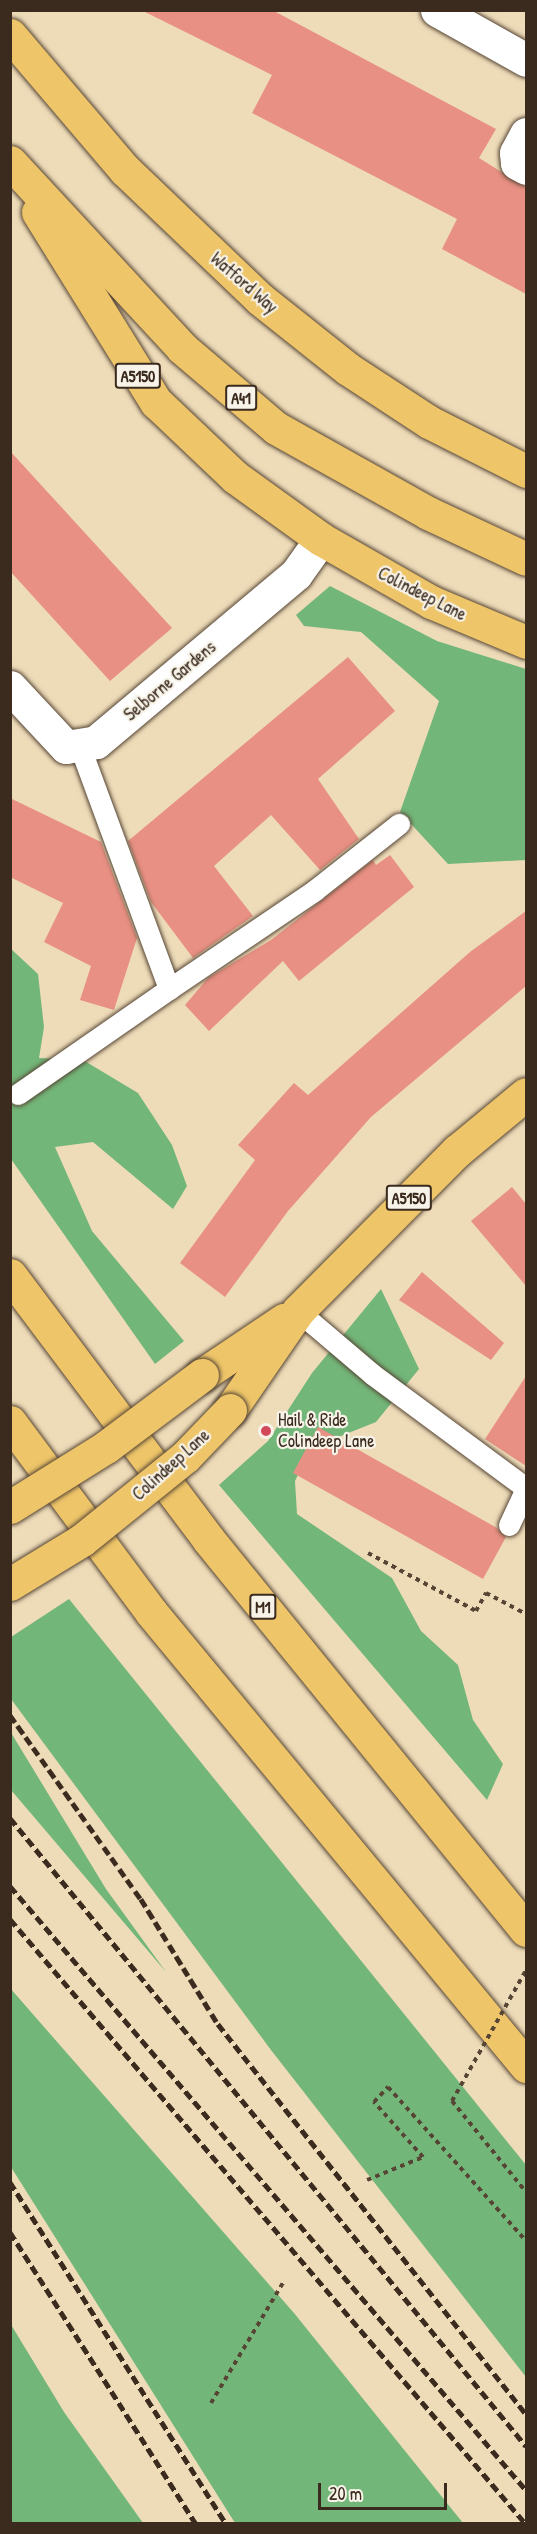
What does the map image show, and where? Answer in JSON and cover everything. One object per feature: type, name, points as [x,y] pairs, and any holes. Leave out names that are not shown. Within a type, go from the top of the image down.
[{"type":"main road","name":"Watford Way","points":[[10,35],[141,186],[260,299],[348,369],[429,422],[526,471]]},
{"type":"main road","name":"A5150","points":[[10,164],[156,402],[235,477],[321,539]]},
{"type":"main road","name":"A41","points":[[10,164],[182,348],[276,428],[428,513],[526,559]]},
{"type":"main road","name":"Colindeep Lane","points":[[321,539],[431,602],[526,642]]},
{"type":"main road","name":"Colindeep Lane","points":[[10,1584],[91,1533],[185,1457],[230,1410],[298,1311],[457,1151],[526,1094]]},
{"type":"main road","name":"M1","points":[[10,1275],[208,1539],[526,1930]]},
{"type":"main road","name":"Colindeep Lane","points":[[10,1507],[116,1441],[202,1375],[298,1311]]},
{"type":"main road","points":[[10,1422],[151,1612],[526,2066]]},
{"type":"street","points":[[437,10],[526,60]]},
{"type":"street","points":[[526,134],[516,153],[517,163],[526,168]]},
{"type":"street","name":"Selborne Gardens","points":[[80,747],[96,742],[296,574],[321,539]]},
{"type":"street","points":[[10,687],[54,738],[80,747]]},
{"type":"lane","points":[[80,747],[169,989]]},
{"type":"lane","points":[[18,1094],[315,890],[399,824]]},
{"type":"lane","points":[[298,1311],[372,1374],[526,1489],[509,1525]]},
{"type":"path","points":[[368,1553],[476,1611],[486,1593],[526,1614]]},
{"type":"path","points":[[526,1970],[452,2102],[526,2192]]},
{"type":"path","points":[[367,2180],[423,2157],[374,2102],[388,2087],[526,2241]]},
{"type":"path","points":[[211,2403],[284,2282]]},
{"type":"green space","points":[[330,586],[437,641],[526,669],[526,860],[448,864],[400,812],[439,701],[361,632],[304,626],[296,615]]},
{"type":"green space","points":[[10,948],[38,974],[44,1027],[39,1058],[83,1060],[138,1093],[172,1145],[187,1186],[173,1209],[93,1142],[55,1147],[92,1231],[184,1341],[155,1364],[11,1159]]},
{"type":"green space","points":[[381,1289],[419,1369],[376,1422],[311,1448],[295,1481],[297,1514],[392,1578],[421,1631],[458,1665],[473,1720],[503,1764],[487,1800],[219,1485],[268,1441],[312,1373]]},
{"type":"green space","points":[[69,1599],[526,2165],[526,2377],[271,2050],[11,1699],[11,1637]]},
{"type":"green space","points":[[10,1731],[106,1889],[166,1972],[11,1790]]},
{"type":"green space","points":[[10,1988],[294,2313],[463,2523],[235,2523],[11,2167]]},
{"type":"green space","points":[[10,2323],[64,2412],[143,2523],[11,2523]]},
{"type":"building","points":[[141,10],[272,10],[496,129],[479,158],[526,187],[526,294],[442,249],[457,219],[252,113],[272,75]]},
{"type":"building","points":[[10,451],[172,628],[110,681],[10,571]]},
{"type":"building","points":[[348,657],[395,711],[318,779],[359,839],[320,870],[271,815],[214,866],[253,916],[193,958],[151,902],[128,841]]},
{"type":"building","points":[[10,798],[101,842],[137,938],[114,1010],[80,1000],[91,966],[44,942],[63,903],[10,877]]},
{"type":"building","points":[[390,855],[414,887],[299,981],[283,961],[209,1031],[185,1005],[208,978],[271,940],[373,860],[376,865]]},
{"type":"building","points":[[526,911],[526,986],[371,1117],[288,1211],[225,1297],[180,1263],[255,1160],[238,1145],[294,1083],[308,1095],[470,952]]},
{"type":"building","points":[[512,1187],[526,1204],[526,1286],[471,1221]]},
{"type":"building","points":[[422,1272],[504,1343],[491,1360],[399,1300]]},
{"type":"building","points":[[526,1376],[526,1466],[485,1439]]},
{"type":"building","points":[[318,1427],[497,1528],[506,1537],[483,1579],[293,1473]]},
{"type":"railway","points":[[10,1715],[141,1899],[218,2024],[526,2414]]},
{"type":"railway","points":[[10,1818],[526,2446]]},
{"type":"railway","points":[[10,1886],[526,2490]]},
{"type":"railway","points":[[10,1919],[526,2524]]},
{"type":"railway","points":[[10,2182],[226,2524]]},
{"type":"railway","points":[[10,2232],[196,2524]]},
{"type":"place","name":"Hail & Ride Colindeep Lane","points":[[266,1431]]}]
